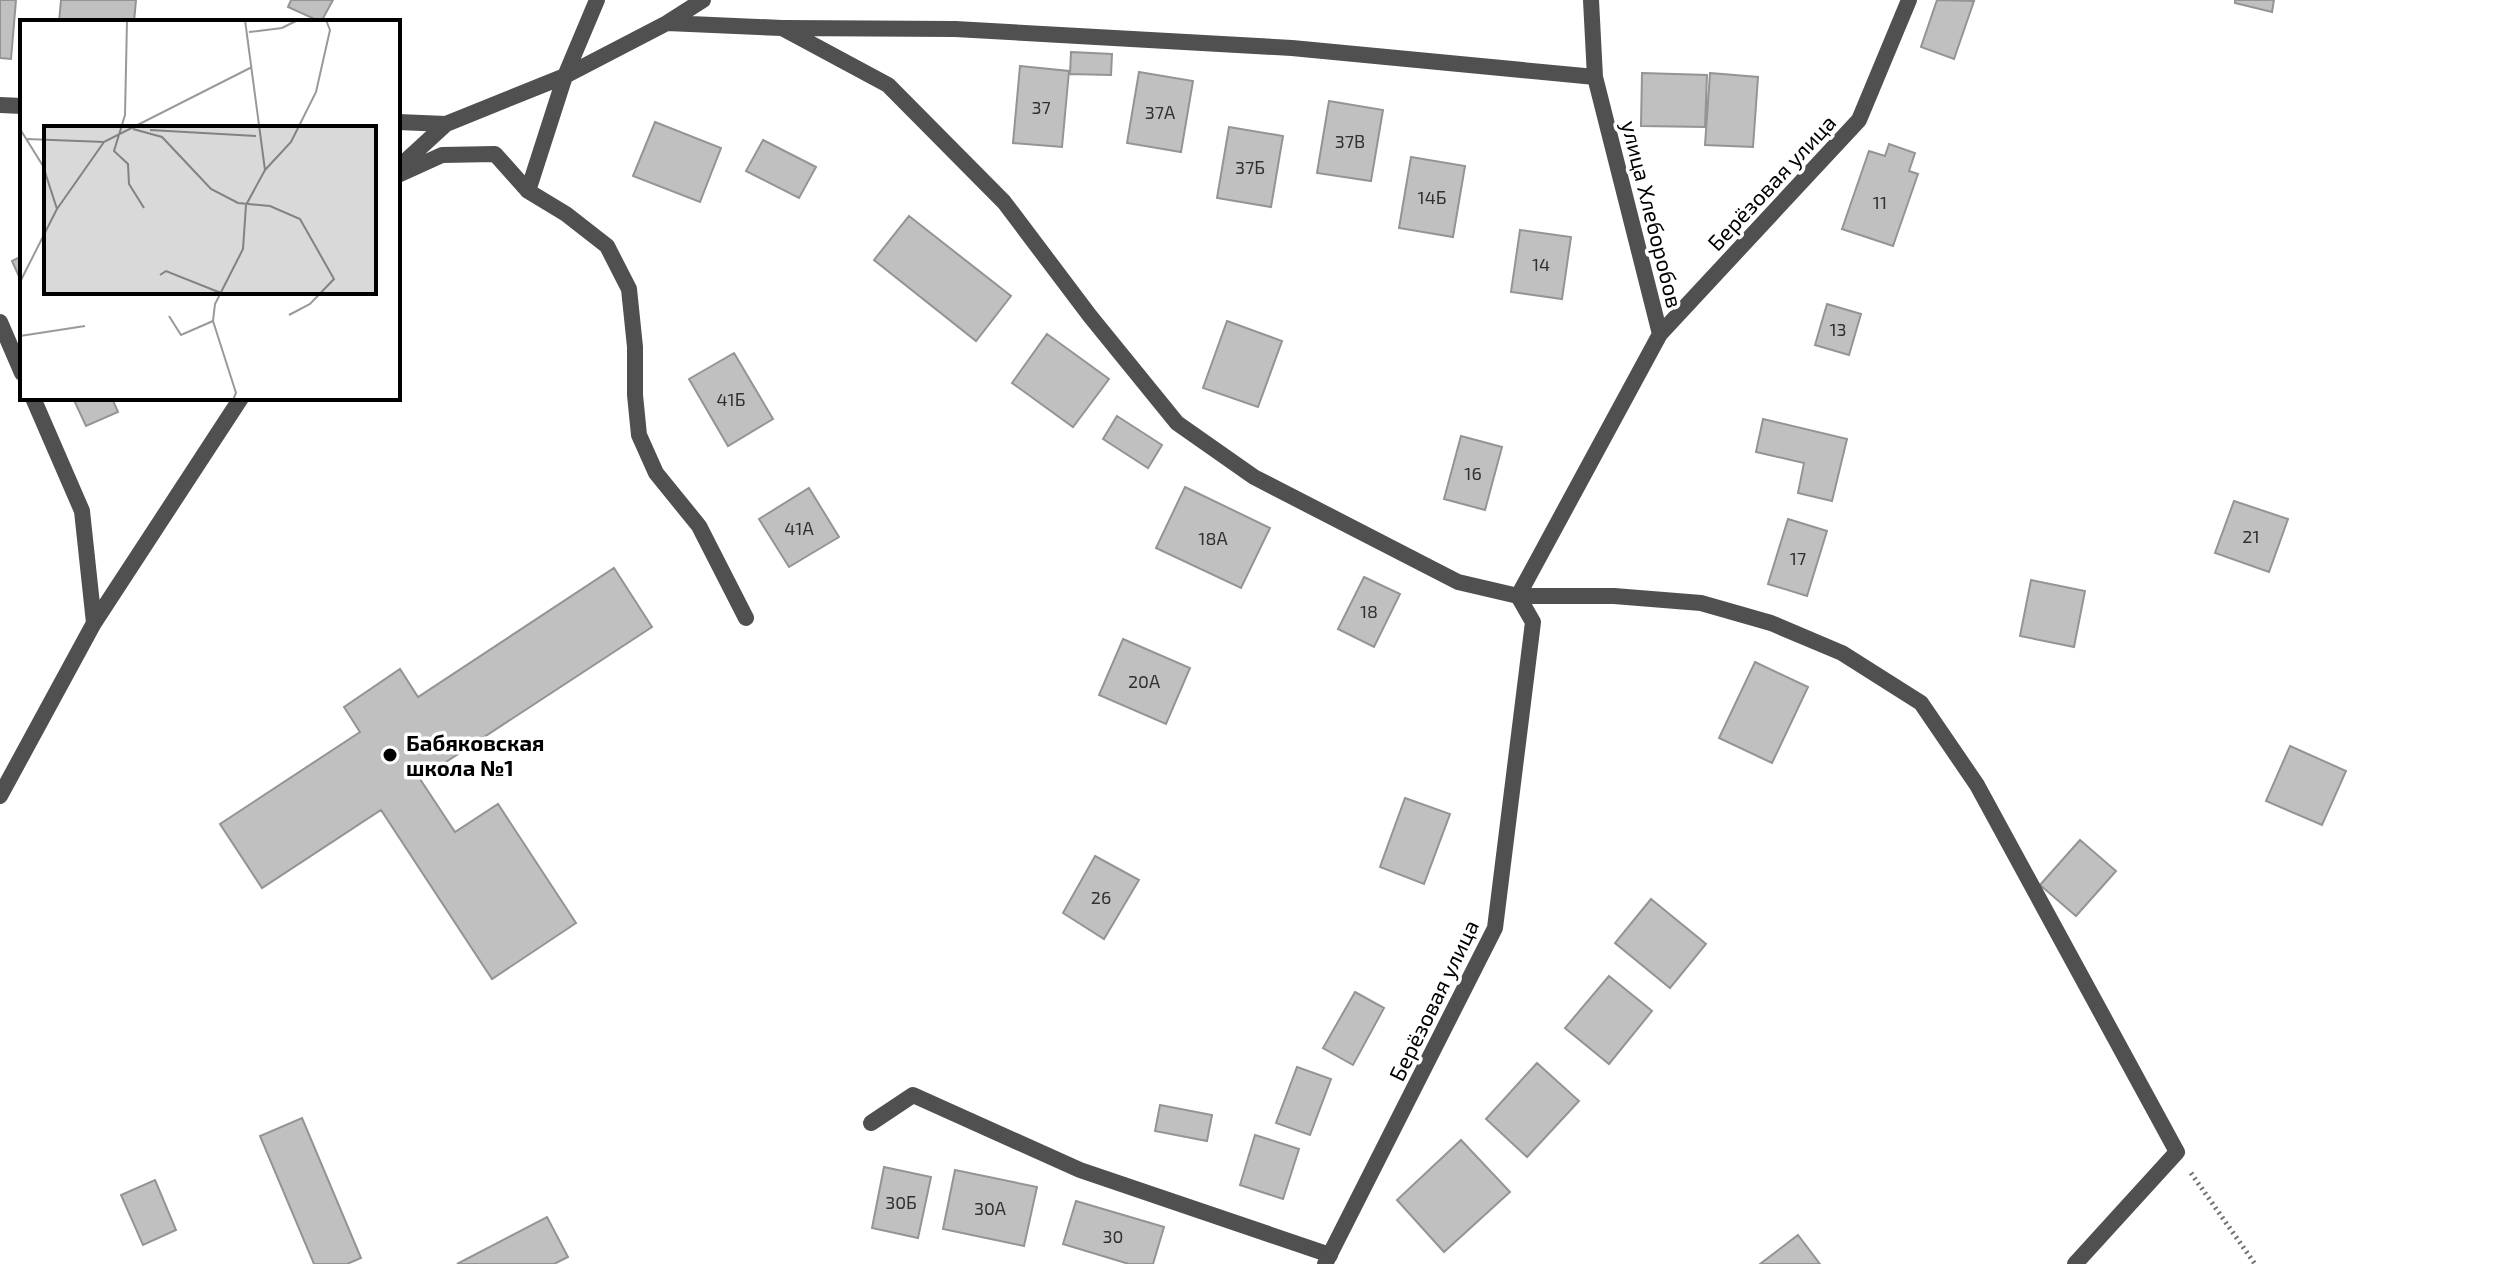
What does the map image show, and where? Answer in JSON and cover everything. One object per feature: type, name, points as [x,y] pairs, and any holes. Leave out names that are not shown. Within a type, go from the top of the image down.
[{"type":"street","points":[[528,191],[565,76],[597,0]]},
{"type":"street","points":[[400,166],[446,124],[565,76],[667,23],[703,0]]},
{"type":"street","name":"улица Хлеборобов","points":[[1518,596],[1660,334],[1595,77],[1591,0]]},
{"type":"street","name":"Берёзовая улица","points":[[1660,334],[1859,120],[1909,0]]},
{"type":"street","points":[[667,23],[782,28],[955,29],[1292,48],[1595,77]]},
{"type":"street","points":[[782,28],[888,85],[1004,202],[1090,316],[1177,423],[1254,477],[1458,582],[1518,596],[1614,596],[1701,603],[1771,623],[1842,653],[1921,703],[1977,785],[2177,1152],[2075,1264]]},
{"type":"street","points":[[0,105],[20,106]]},
{"type":"street","points":[[400,122],[446,124]]},
{"type":"street","points":[[400,174],[442,155],[495,154],[528,191],[566,214],[607,246],[629,289],[639,435],[656,473],[699,526],[746,618]]},
{"type":"street","points":[[0,322],[20,368]]},
{"type":"street","points":[[34,400],[82,511],[94,623]]},
{"type":"street","points":[[0,796],[94,623],[240,400]]},
{"type":"street","name":"Берёзовая улица","points":[[1328,1260],[1495,928],[1533,622],[1518,596]]},
{"type":"street","points":[[871,1123],[913,1095],[1080,1170],[1328,1260]]},
{"type":"path","points":[[2177,1152],[2255,1264]]},
{"type":"building","points":[[0,0],[16,0],[11,59],[0,58]]},
{"type":"building","points":[[61,0],[136,0],[134,20],[59,20]]},
{"type":"building","points":[[291,0],[333,0],[322,20],[288,7]]},
{"type":"building","points":[[1937,0],[1974,1],[1954,59],[1921,47]]},
{"type":"building","points":[[2235,0],[2274,0],[2272,12],[2235,3]]},
{"type":"building","points":[[1071,52],[1112,54],[1111,75],[1070,74]]},
{"type":"building","points":[[1020,66],[1069,71],[1062,147],[1013,143]]},
{"type":"building","points":[[1139,72],[1193,81],[1181,152],[1127,143]]},
{"type":"building","points":[[1642,73],[1707,75],[1705,127],[1641,126]]},
{"type":"building","points":[[1710,73],[1758,77],[1753,147],[1705,145]]},
{"type":"building","points":[[1329,101],[1383,110],[1371,181],[1317,173]]},
{"type":"building","points":[[655,122],[721,148],[700,202],[633,176]]},
{"type":"building","points":[[1229,127],[1283,136],[1271,207],[1217,198]]},
{"type":"building","points":[[763,140],[816,167],[799,198],[746,171]]},
{"type":"building","points":[[1889,144],[1915,153],[1909,171],[1918,174],[1893,246],[1842,229],[1869,151],[1885,156]]},
{"type":"building","points":[[1411,157],[1465,166],[1453,237],[1399,228]]},
{"type":"building","points":[[909,216],[1011,296],[976,341],[874,260]]},
{"type":"building","points":[[1520,230],[1571,237],[1562,299],[1511,292]]},
{"type":"building","points":[[20,257],[20,279],[12,261]]},
{"type":"building","points":[[1827,304],[1861,314],[1849,355],[1815,345]]},
{"type":"building","points":[[1227,321],[1282,341],[1258,407],[1203,388]]},
{"type":"building","points":[[1047,334],[1109,379],[1073,427],[1012,383]]},
{"type":"building","points":[[734,353],[773,419],[728,446],[689,379]]},
{"type":"building","points":[[74,400],[113,400],[118,412],[86,426]]},
{"type":"building","points":[[1117,416],[1162,445],[1148,468],[1103,439]]},
{"type":"building","points":[[1763,419],[1847,439],[1832,501],[1798,493],[1804,463],[1756,452]]},
{"type":"building","points":[[1461,436],[1502,447],[1485,510],[1444,499]]},
{"type":"building","points":[[1185,487],[1270,528],[1241,588],[1156,548]]},
{"type":"building","points":[[809,488],[839,537],[789,567],[759,519]]},
{"type":"building","points":[[2234,501],[2288,519],[2269,572],[2215,553]]},
{"type":"building","points":[[1788,519],[1827,531],[1807,596],[1768,584]]},
{"type":"building","name":"Бабяковская школа №1","points":[[614,568],[652,627],[420,779],[455,832],[498,804],[576,923],[492,979],[381,810],[262,888],[220,824],[360,732],[344,707],[400,669],[418,697]]},
{"type":"building","points":[[1364,577],[1400,594],[1374,647],[1338,629]]},
{"type":"building","points":[[2031,580],[2085,591],[2074,647],[2020,636]]},
{"type":"building","points":[[1123,639],[1190,668],[1166,724],[1099,695]]},
{"type":"building","points":[[1755,662],[1808,687],[1772,763],[1719,738]]},
{"type":"building","points":[[2290,746],[2346,771],[2322,825],[2266,801]]},
{"type":"building","points":[[1405,798],[1450,814],[1424,884],[1380,867]]},
{"type":"building","points":[[2080,840],[2116,871],[2076,916],[2040,885]]},
{"type":"building","points":[[1095,856],[1139,880],[1104,939],[1063,913]]},
{"type":"building","points":[[1651,899],[1706,944],[1670,988],[1615,943]]},
{"type":"building","points":[[1609,976],[1652,1011],[1609,1064],[1565,1028]]},
{"type":"building","points":[[1355,992],[1384,1008],[1353,1065],[1323,1048]]},
{"type":"building","points":[[1537,1063],[1579,1101],[1527,1157],[1486,1119]]},
{"type":"building","points":[[1297,1067],[1331,1079],[1310,1135],[1276,1123]]},
{"type":"building","points":[[1160,1105],[1212,1115],[1207,1141],[1155,1131]]},
{"type":"building","points":[[302,1118],[361,1258],[347,1264],[314,1264],[260,1136]]},
{"type":"building","points":[[1255,1135],[1299,1149],[1283,1199],[1240,1185]]},
{"type":"building","points":[[1461,1140],[1510,1192],[1444,1252],[1397,1200]]},
{"type":"building","points":[[884,1167],[931,1177],[918,1238],[872,1228]]},
{"type":"building","points":[[955,1170],[1037,1187],[1024,1246],[943,1229]]},
{"type":"building","points":[[155,1180],[176,1230],[143,1245],[121,1195]]},
{"type":"building","points":[[1076,1201],[1164,1227],[1153,1264],[1129,1264],[1063,1244]]},
{"type":"building","points":[[547,1217],[568,1257],[554,1264],[457,1264]]},
{"type":"building","points":[[1798,1235],[1820,1264],[1760,1264]]},
{"type":"place","name":"Бабяковская школа №1","points":[[390,755]]}]
